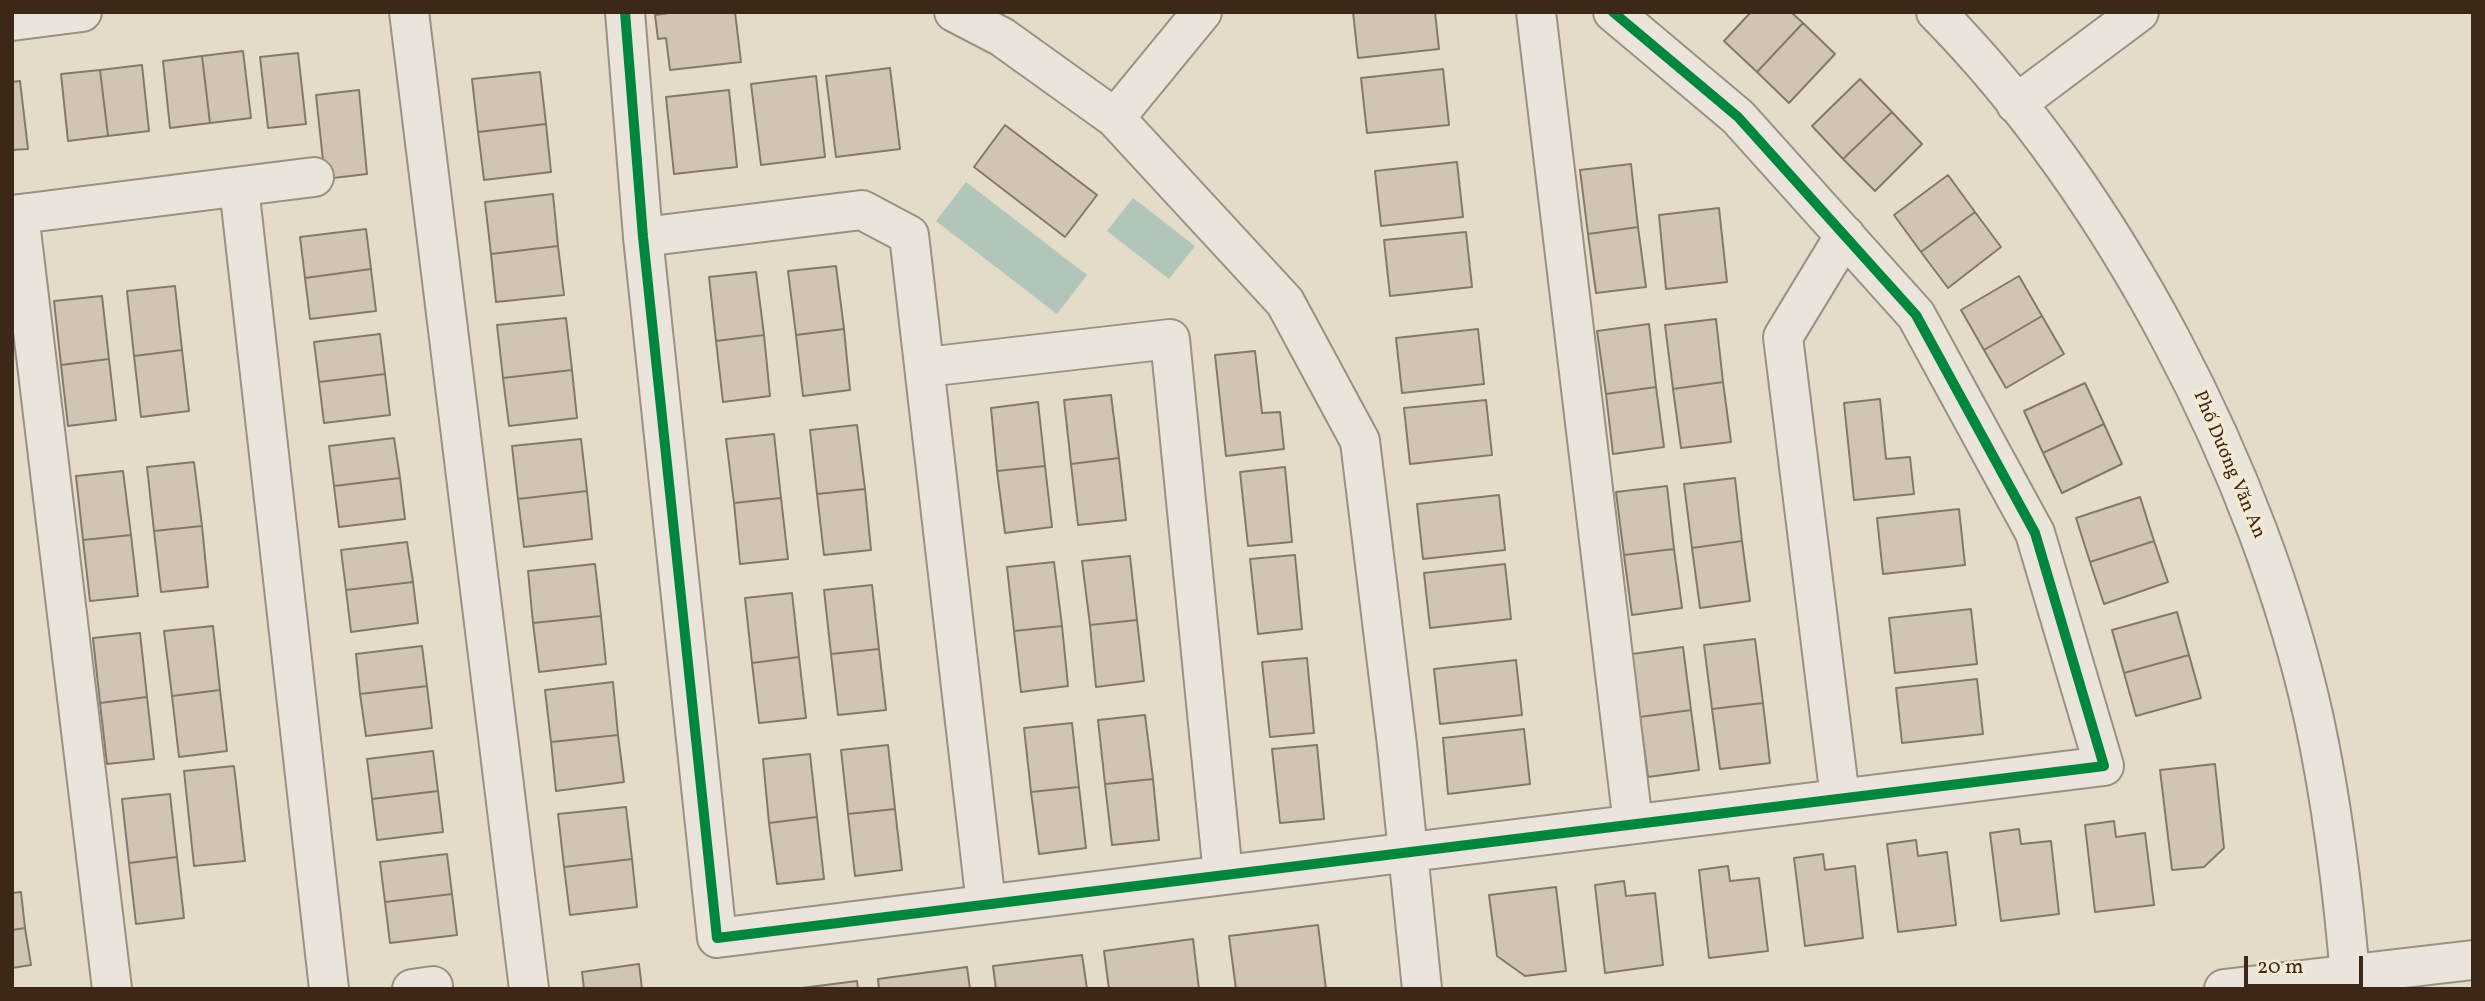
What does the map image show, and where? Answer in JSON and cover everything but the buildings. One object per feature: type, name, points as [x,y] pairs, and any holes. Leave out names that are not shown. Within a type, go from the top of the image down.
[{"type":"street","points":[[12,21],[82,12]]},
{"type":"street","points":[[409,12],[529,989]]},
{"type":"street","points":[[625,12],[643,237],[717,938],[2104,766],[2035,533],[1916,315],[1738,117],[1613,12]]},
{"type":"street","points":[[954,12],[1002,37],[1115,118],[1285,302],[1360,441],[1422,989]]},
{"type":"street","points":[[1115,118],[1202,12]]},
{"type":"street","points":[[1536,12],[1633,824]]},
{"type":"street","name":"Phố Dương Văn An","points":[[1936,12],[2015,104],[2073,181],[2131,270],[2215,427],[2261,539],[2314,719],[2331,818],[2351,982]]},
{"type":"street","points":[[2015,104],[2139,12]]},
{"type":"street","points":[[112,989],[15,215],[314,177]]},
{"type":"street","points":[[239,187],[329,989]]},
{"type":"street","points":[[643,237],[862,210],[909,235],[986,904]]},
{"type":"street","points":[[1840,799],[1783,337],[1845,235]]},
{"type":"street","points":[[926,367],[1170,339],[1223,875]]},
{"type":"street","points":[[2224,989],[2351,982],[2473,960]]},
{"type":"shaded area","points":[[966,182],[1087,275],[1057,314],[936,221]]},
{"type":"shaded area","points":[[1133,198],[1195,246],[1169,279],[1107,231]]},
{"type":"cycle path","points":[[625,12],[643,237],[717,938],[2104,766],[2035,533],[1916,315],[1738,117],[1613,12]]}]
